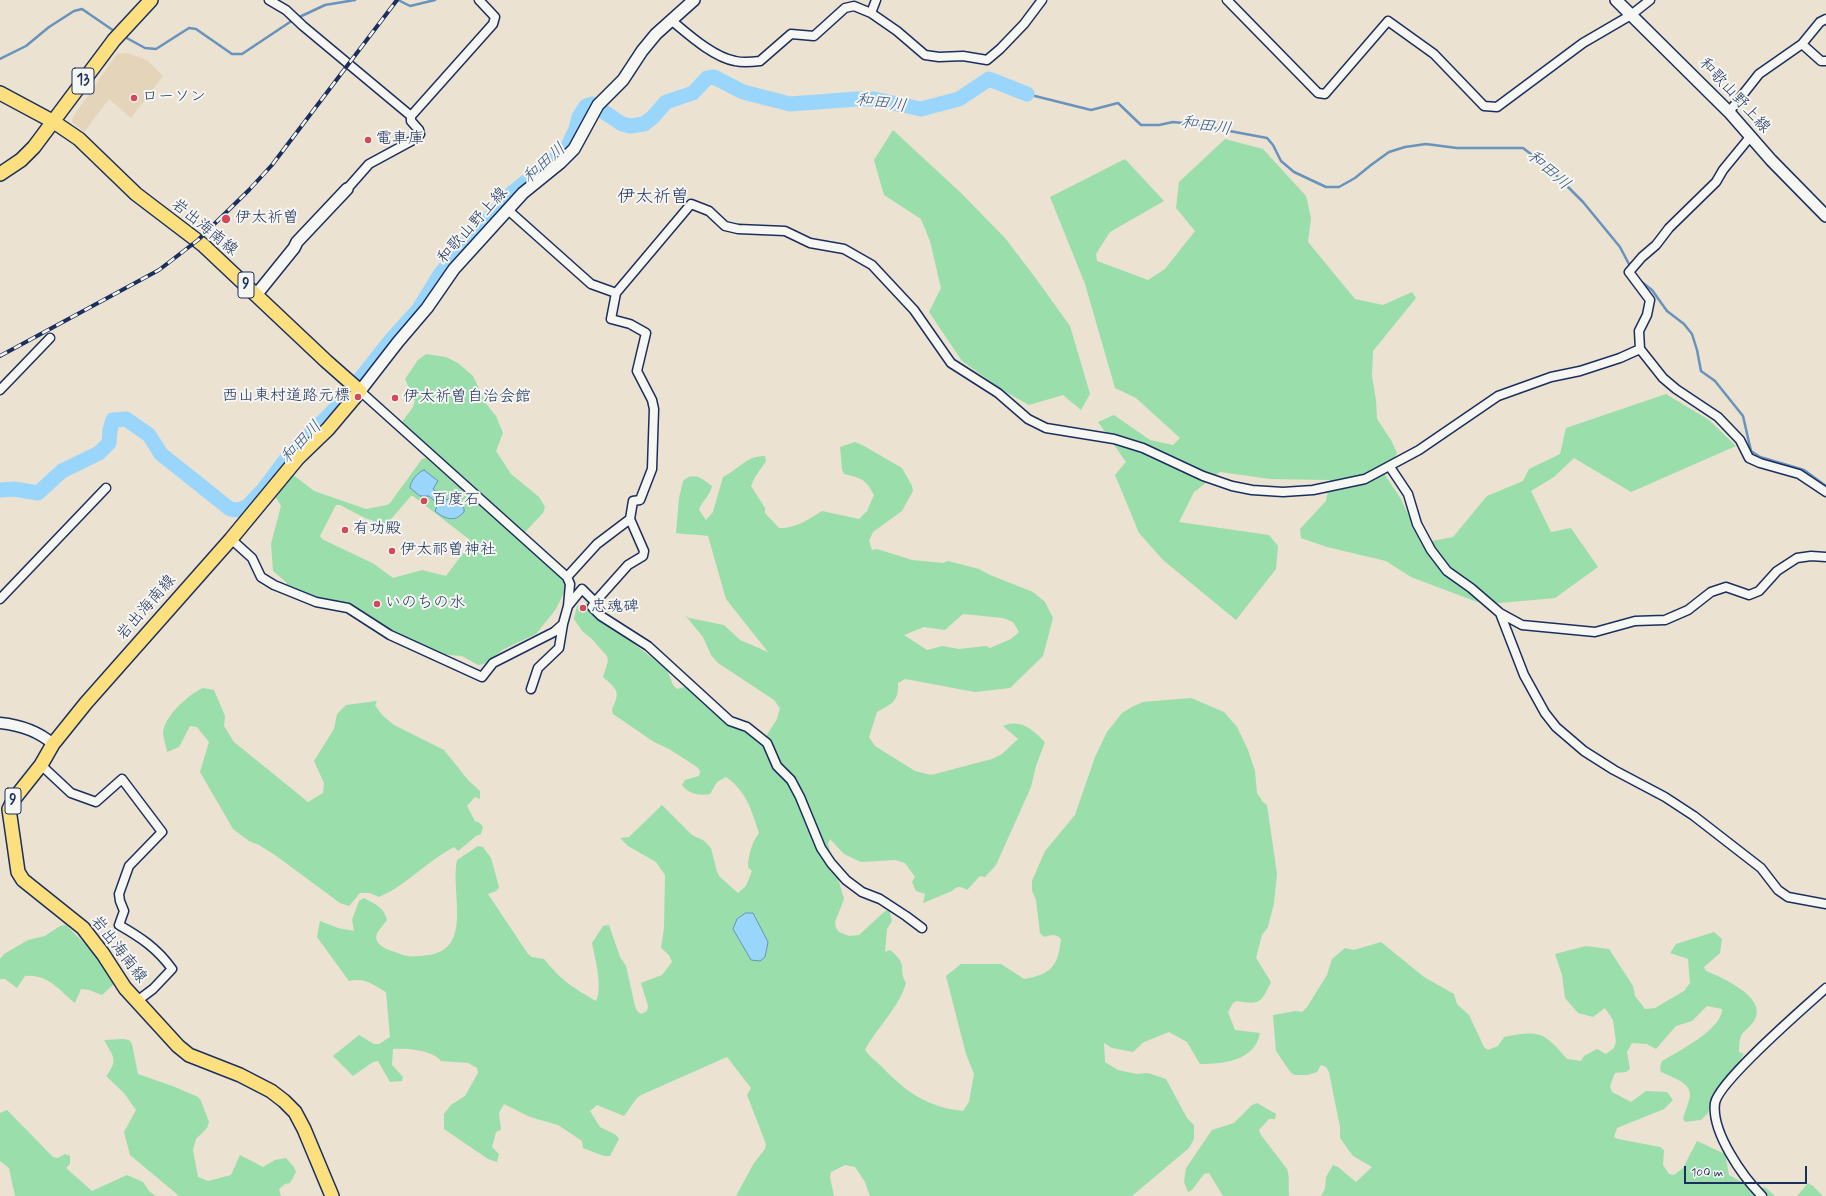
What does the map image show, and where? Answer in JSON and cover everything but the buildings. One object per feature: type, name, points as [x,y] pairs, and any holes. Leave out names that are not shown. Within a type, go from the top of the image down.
[{"type":"main road","name":"13","points":[[0,174],[21,160],[34,147],[117,36],[151,0]]},
{"type":"main road","name":"和歌山野上線","points":[[356,387],[398,342],[427,308],[454,269],[508,210],[532,185],[560,163],[574,149],[597,106],[623,80],[632,64],[656,34],[694,0]]},
{"type":"main road","name":"和歌山野上線","points":[[1616,0],[1729,112],[1826,216]]},
{"type":"main road","name":"岩出海南線","points":[[0,93],[54,122],[79,139],[136,194],[198,240],[356,387],[328,429],[298,458],[231,539],[86,703],[53,744],[41,765],[14,798],[9,809],[18,872],[28,885],[83,928],[103,954],[125,988],[178,1046],[189,1055],[240,1075],[271,1091],[295,1112],[304,1129],[332,1196]]},
{"type":"main road","points":[[256,295],[297,242],[347,189]]},
{"type":"street","points":[[269,0],[286,10],[303,26],[411,116],[411,121],[419,130],[420,134],[417,138],[369,164],[347,189]]},
{"type":"street","points":[[411,116],[493,24],[495,17],[479,0]]},
{"type":"street","points":[[871,13],[876,0]]},
{"type":"street","points":[[672,20],[694,39],[722,56],[735,61],[749,62],[760,61],[791,34],[814,36],[845,8],[854,6],[871,13],[897,31],[925,55],[939,57],[963,56],[987,60],[1024,24],[1042,0]]},
{"type":"street","points":[[1227,0],[1318,93],[1325,94],[1388,21],[1434,54],[1484,106],[1497,107],[1583,43],[1631,15],[1650,0]]},
{"type":"street","points":[[1729,112],[1759,74],[1802,44],[1820,22],[1826,19]]},
{"type":"street","points":[[1802,44],[1821,61],[1826,60]]},
{"type":"street","points":[[1750,136],[1723,170],[1716,182],[1669,228],[1656,245],[1642,257],[1629,272],[1650,300],[1646,315],[1639,331],[1640,350],[1662,378],[1718,417],[1740,440],[1749,458],[1760,463],[1799,474],[1826,492]]},
{"type":"street","points":[[922,928],[880,899],[862,892],[846,880],[831,863],[821,848],[800,797],[791,780],[777,766],[767,743],[747,727],[730,721],[648,646],[601,616],[592,607],[628,565],[644,554],[630,519],[633,501],[640,500],[652,469],[654,409],[652,400],[637,371],[646,333],[630,324],[611,319],[616,293],[691,204],[709,211],[725,226],[738,229],[785,231],[810,243],[844,249],[872,265],[914,310],[952,363],[998,393],[1028,419],[1046,428],[1114,439],[1143,448],[1203,476],[1232,486],[1252,490],[1283,492],[1312,490],[1366,479],[1419,450],[1498,396],[1551,377],[1580,371],[1640,350]]},
{"type":"street","points":[[508,210],[591,284],[616,293]]},
{"type":"street","points":[[0,390],[50,338]]},
{"type":"street","points":[[356,387],[567,577],[570,584],[568,606],[562,624],[559,648],[538,668],[531,689]]},
{"type":"street","points":[[1390,467],[1408,494],[1417,524],[1431,550],[1447,571],[1471,588],[1500,613],[1522,625],[1595,632],[1635,621],[1666,620],[1688,610],[1710,592],[1726,586],[1749,595],[1760,591],[1777,571],[1797,558],[1811,556],[1826,557]]},
{"type":"street","points":[[0,599],[106,488]]},
{"type":"street","points":[[567,577],[597,544],[630,519]]},
{"type":"street","points":[[231,539],[252,558],[261,577],[274,586],[316,602],[354,610],[395,638],[482,677],[493,663],[554,632],[562,624]]},
{"type":"street","points":[[568,606],[582,589],[595,602]]},
{"type":"street","points":[[1500,613],[1524,675],[1556,727],[1584,751],[1614,770],[1665,797],[1694,816],[1761,868],[1778,890],[1788,897],[1826,904]]},
{"type":"street","points":[[0,723],[11,724],[42,734],[53,744]]},
{"type":"street","points":[[41,765],[71,793],[96,802],[122,779],[162,832],[129,866],[120,894],[120,901],[124,911],[119,925],[147,942],[162,955],[172,969],[153,988],[137,1001]]},
{"type":"street","points":[[1762,1196],[1751,1185],[1728,1152],[1717,1121],[1715,1104],[1719,1093],[1742,1067],[1826,988]]},
{"type":"shaded area","points":[[127,53],[147,60],[163,76],[131,118],[109,99],[84,132],[72,122],[73,117],[117,54]]},
{"type":"green space","points":[[893,130],[961,193],[1005,238],[1070,326],[1090,394],[1081,410],[1063,395],[1029,405],[1004,391],[962,361],[929,312],[941,288],[930,241],[921,219],[884,195],[874,160]]},
{"type":"green space","points":[[1225,139],[1263,149],[1306,196],[1311,218],[1308,242],[1355,299],[1383,305],[1412,292],[1416,298],[1373,351],[1372,376],[1376,400],[1377,419],[1391,440],[1397,453],[1385,475],[1401,499],[1421,543],[1453,537],[1487,496],[1523,481],[1529,469],[1560,454],[1566,428],[1666,394],[1709,420],[1736,446],[1631,492],[1574,458],[1554,477],[1531,491],[1551,532],[1571,528],[1598,567],[1555,598],[1500,603],[1477,602],[1411,577],[1386,561],[1327,547],[1301,538],[1300,529],[1326,501],[1330,480],[1270,479],[1220,472],[1194,492],[1179,522],[1269,535],[1278,546],[1276,569],[1236,620],[1163,560],[1139,533],[1115,475],[1126,462],[1098,422],[1114,415],[1150,440],[1173,445],[1180,438],[1136,398],[1115,388],[1085,284],[1050,197],[1125,159],[1164,201],[1110,232],[1096,254],[1097,261],[1148,280],[1165,269],[1195,231],[1176,208],[1179,182]]},
{"type":"green space","points":[[426,354],[446,357],[458,363],[473,376],[487,405],[496,416],[503,433],[496,451],[511,474],[539,497],[545,507],[543,513],[523,533],[402,422],[413,407],[415,401],[405,379],[418,360]]},
{"type":"green space","points":[[855,442],[864,446],[902,468],[912,486],[913,491],[902,511],[873,532],[869,541],[872,550],[877,549],[912,560],[943,563],[948,561],[979,569],[990,575],[1033,592],[1045,602],[1053,618],[1043,656],[1010,688],[975,692],[905,679],[898,683],[897,694],[893,702],[877,712],[869,737],[875,746],[915,771],[931,775],[992,759],[1002,754],[1018,739],[1003,726],[1009,724],[1015,723],[1026,726],[1045,742],[1036,766],[1031,787],[996,865],[985,877],[980,876],[967,890],[957,887],[952,891],[923,903],[925,894],[916,891],[912,882],[915,877],[905,863],[895,860],[861,862],[844,854],[830,839],[828,844],[844,899],[835,922],[836,928],[839,932],[849,936],[859,935],[889,909],[892,921],[887,929],[885,952],[890,950],[900,960],[906,983],[898,1001],[865,1050],[907,1090],[927,1102],[950,1109],[963,1111],[969,1102],[974,1074],[966,1054],[946,976],[961,964],[1001,964],[1024,979],[1034,977],[1047,971],[1055,962],[1058,956],[1061,939],[1055,935],[1044,937],[1040,933],[1036,900],[1032,891],[1032,881],[1045,851],[1075,815],[1095,757],[1107,732],[1122,713],[1143,702],[1191,698],[1224,712],[1237,727],[1248,750],[1255,771],[1257,793],[1267,805],[1277,874],[1274,903],[1268,927],[1262,935],[1256,958],[1271,982],[1265,994],[1259,1001],[1251,1003],[1237,1001],[1233,1003],[1228,1012],[1235,1030],[1260,1033],[1252,1050],[1245,1055],[1228,1062],[1209,1064],[1200,1064],[1187,1042],[1169,1032],[1144,1042],[1133,1052],[1112,1048],[1104,1043],[1105,1062],[1118,1070],[1137,1074],[1148,1073],[1166,1079],[1187,1118],[1194,1125],[1194,1139],[1189,1148],[1132,1196],[870,1196],[865,1182],[855,1167],[845,1165],[831,1172],[830,1177],[834,1196],[736,1196],[754,1163],[765,1149],[766,1144],[747,1095],[751,1088],[727,1057],[641,1095],[637,1098],[624,1116],[597,1105],[590,1111],[600,1127],[616,1135],[619,1139],[610,1156],[604,1156],[583,1148],[582,1141],[558,1125],[530,1117],[504,1104],[499,1113],[501,1130],[496,1132],[492,1147],[499,1154],[497,1162],[488,1159],[444,1129],[444,1114],[451,1105],[465,1096],[478,1073],[477,1068],[468,1063],[441,1061],[432,1054],[419,1050],[393,1049],[392,1065],[403,1077],[402,1081],[390,1082],[378,1061],[373,1062],[353,1076],[333,1056],[359,1035],[374,1044],[379,1044],[390,1037],[386,992],[373,984],[364,981],[349,981],[317,937],[320,921],[338,928],[354,931],[352,920],[359,901],[364,898],[378,906],[386,916],[387,920],[377,933],[376,938],[380,945],[389,950],[410,956],[428,955],[442,951],[451,942],[456,931],[457,860],[478,846],[483,847],[491,858],[499,887],[496,891],[488,894],[528,954],[532,957],[544,959],[556,973],[568,983],[596,1001],[599,981],[592,943],[603,926],[609,925],[620,957],[626,966],[637,1011],[641,1014],[647,1011],[648,1006],[641,983],[662,975],[672,962],[669,955],[661,948],[664,928],[665,875],[656,862],[628,846],[620,838],[629,837],[662,805],[692,835],[703,840],[711,848],[717,872],[720,877],[738,893],[746,886],[752,871],[748,867],[749,858],[752,845],[759,833],[744,795],[726,777],[717,782],[710,794],[703,795],[691,792],[682,785],[685,780],[699,776],[700,771],[697,767],[669,749],[654,742],[613,714],[612,709],[617,695],[616,691],[603,677],[608,661],[607,656],[591,638],[583,632],[574,619],[577,606],[587,603],[604,616],[627,628],[634,644],[667,670],[673,685],[677,689],[684,687],[690,688],[744,727],[765,738],[777,719],[780,708],[774,700],[718,663],[711,655],[703,637],[685,615],[689,618],[724,625],[740,640],[768,652],[726,599],[708,536],[676,533],[679,498],[683,481],[694,476],[712,486],[710,493],[699,510],[706,520],[713,512],[723,477],[748,460],[759,456],[765,456],[766,461],[755,477],[751,486],[765,508],[765,513],[779,528],[791,527],[822,511],[859,519],[867,511],[874,495],[865,482],[844,474],[842,469],[840,447]],"holes":[[[963,614],[1003,618],[1013,622],[1019,632],[1011,639],[990,648],[986,646],[959,649],[942,646],[927,650],[904,635],[924,627],[945,630]]]},
{"type":"green space","points":[[426,458],[563,579],[567,586],[556,609],[536,634],[504,649],[484,664],[478,665],[462,656],[439,654],[385,628],[350,604],[311,596],[287,586],[286,582],[273,571],[271,544],[281,506],[275,496],[292,474],[314,491],[366,509],[387,505],[390,503],[422,459]],"holes":[[[411,496],[470,540],[470,544],[446,576],[422,570],[393,578],[374,564],[322,539],[320,536],[336,505],[340,505],[365,518],[386,525]]]},
{"type":"green space","points":[[203,688],[214,690],[225,716],[224,726],[234,742],[308,802],[323,793],[324,783],[314,761],[334,729],[337,714],[346,705],[377,701],[375,705],[382,715],[394,725],[444,750],[468,780],[480,791],[480,799],[475,797],[467,806],[475,821],[480,823],[483,827],[481,834],[476,836],[458,851],[454,847],[444,853],[408,880],[379,897],[370,893],[360,893],[349,906],[340,903],[275,855],[259,845],[249,841],[233,829],[200,772],[209,742],[197,727],[190,726],[179,747],[167,752],[163,734],[167,720],[184,701]]},
{"type":"green space","points":[[66,925],[91,950],[114,982],[112,986],[102,995],[89,990],[81,989],[75,1003],[47,980],[40,977],[25,976],[17,988],[5,979],[0,979],[0,959],[4,954],[28,940],[45,936],[60,926]]},
{"type":"green space","points":[[1714,932],[1722,939],[1720,953],[1704,967],[1706,971],[1741,989],[1755,1003],[1757,1011],[1754,1021],[1740,1038],[1739,1052],[1744,1054],[1726,1083],[1711,1103],[1708,1113],[1701,1120],[1685,1122],[1683,1118],[1689,1100],[1689,1090],[1683,1083],[1661,1072],[1660,1067],[1662,1061],[1688,1046],[1707,1032],[1720,1017],[1722,1009],[1707,1006],[1692,1021],[1676,1026],[1656,1049],[1647,1044],[1632,1043],[1627,1052],[1630,1069],[1626,1072],[1615,1073],[1610,1086],[1612,1092],[1631,1102],[1646,1091],[1667,1092],[1673,1100],[1664,1109],[1617,1128],[1614,1137],[1660,1147],[1664,1150],[1663,1165],[1669,1174],[1674,1175],[1683,1168],[1697,1141],[1725,1154],[1729,1175],[1749,1186],[1766,1188],[1775,1196],[1321,1196],[1325,1189],[1326,1177],[1333,1165],[1338,1167],[1356,1182],[1372,1167],[1353,1156],[1340,1138],[1340,1127],[1329,1072],[1326,1067],[1321,1065],[1317,1072],[1308,1075],[1295,1075],[1291,1073],[1276,1051],[1273,1015],[1296,1011],[1302,1012],[1307,1007],[1327,975],[1332,959],[1345,948],[1354,950],[1381,942],[1424,977],[1454,994],[1457,1004],[1469,1015],[1484,1047],[1488,1050],[1498,1046],[1504,1037],[1533,1034],[1546,1038],[1567,1059],[1581,1061],[1584,1056],[1597,1049],[1606,1054],[1614,1048],[1616,1042],[1613,1020],[1605,1008],[1593,1017],[1578,1013],[1565,998],[1562,975],[1555,954],[1586,946],[1609,949],[1633,986],[1635,996],[1645,1009],[1655,1008],[1684,991],[1690,983],[1688,959],[1670,953],[1676,944]]},
{"type":"green space","points":[[104,1040],[129,1040],[132,1044],[138,1074],[175,1087],[198,1097],[201,1101],[209,1122],[207,1128],[196,1139],[193,1150],[198,1177],[208,1181],[231,1175],[240,1155],[263,1167],[275,1160],[286,1158],[294,1167],[296,1172],[290,1183],[285,1184],[279,1189],[281,1196],[177,1196],[178,1195],[130,1155],[124,1132],[136,1110],[124,1093],[106,1076],[112,1066],[113,1058]]},
{"type":"green space","points":[[1257,1103],[1276,1114],[1275,1119],[1269,1119],[1259,1130],[1261,1135],[1287,1169],[1289,1179],[1289,1196],[1223,1196],[1209,1173],[1204,1174],[1192,1190],[1188,1192],[1184,1182],[1186,1168],[1212,1130],[1234,1123],[1252,1105]]},
{"type":"green space","points":[[7,1110],[53,1157],[58,1158],[65,1154],[70,1156],[70,1164],[66,1168],[92,1191],[127,1175],[143,1182],[149,1191],[156,1196],[15,1196],[9,1168],[0,1161],[0,1113]]},
{"type":"green space","points":[[1808,1183],[1813,1186],[1823,1196],[1797,1196]]},
{"type":"water","points":[[424,470],[438,481],[433,489],[447,500],[451,496],[464,508],[464,512],[457,518],[450,519],[442,516],[435,511],[438,504],[429,496],[420,496],[410,488],[415,477]]},
{"type":"water","points":[[746,913],[753,913],[768,942],[765,957],[760,961],[751,960],[733,929],[737,919]]},
{"type":"waterway","points":[[123,36],[145,48],[156,49],[189,28],[196,29],[232,54],[242,54],[293,20],[325,5],[355,0]]},
{"type":"waterway","points":[[398,0],[410,6],[435,0]]},
{"type":"waterway","points":[[0,59],[26,46],[49,27],[74,11],[82,9],[117,33]]},
{"type":"waterway","name":"和田川","points":[[0,490],[14,489],[38,493],[62,471],[99,453],[109,443],[110,430],[113,420],[126,419],[149,435],[161,454],[230,509],[239,510],[248,506],[264,489],[287,458],[343,401],[391,340],[419,309],[441,273],[512,193],[559,156],[568,146],[576,129],[579,117],[586,106],[592,104],[622,124],[630,126],[644,124],[653,117],[666,102],[693,93],[707,78],[714,77],[743,92],[790,104],[874,99],[921,109],[959,99],[989,79],[1027,94]]},
{"type":"waterway","name":"和田川","points":[[1027,94],[1091,110],[1118,103],[1141,125],[1159,125],[1173,122],[1192,124],[1267,138],[1273,145],[1281,161],[1294,172],[1326,187],[1339,187],[1355,178],[1389,152],[1405,147],[1426,144],[1457,148],[1523,148],[1549,168],[1583,202],[1620,247],[1631,268]]},
{"type":"waterway","name":"和田川","points":[[1638,279],[1652,290],[1667,311],[1684,324],[1692,334],[1701,371],[1715,381],[1743,416],[1751,451],[1760,457],[1804,470],[1826,486]]},
{"type":"railway","points":[[0,356],[159,270],[198,240],[272,165],[397,0]]},
{"type":"place","name":"ローソン","points":[[134,98]]},
{"type":"place","name":"電車庫","points":[[368,140]]},
{"type":"place","name":"伊太祈曽","points":[[226,219]]},
{"type":"place","name":"西山東村道路元標","points":[[358,397]]},
{"type":"place","name":"伊太祈曽自治会館","points":[[395,398]]},
{"type":"place","name":"百度石","points":[[424,501]]},
{"type":"place","name":"有功殿","points":[[345,530]]},
{"type":"place","name":"伊太祁曽神社","points":[[392,551]]},
{"type":"place","name":"いのちの水","points":[[377,604]]},
{"type":"place","name":"忠魂碑","points":[[583,608]]},
{"type":"district","name":"伊太祈曽","points":[[653,198]]}]
